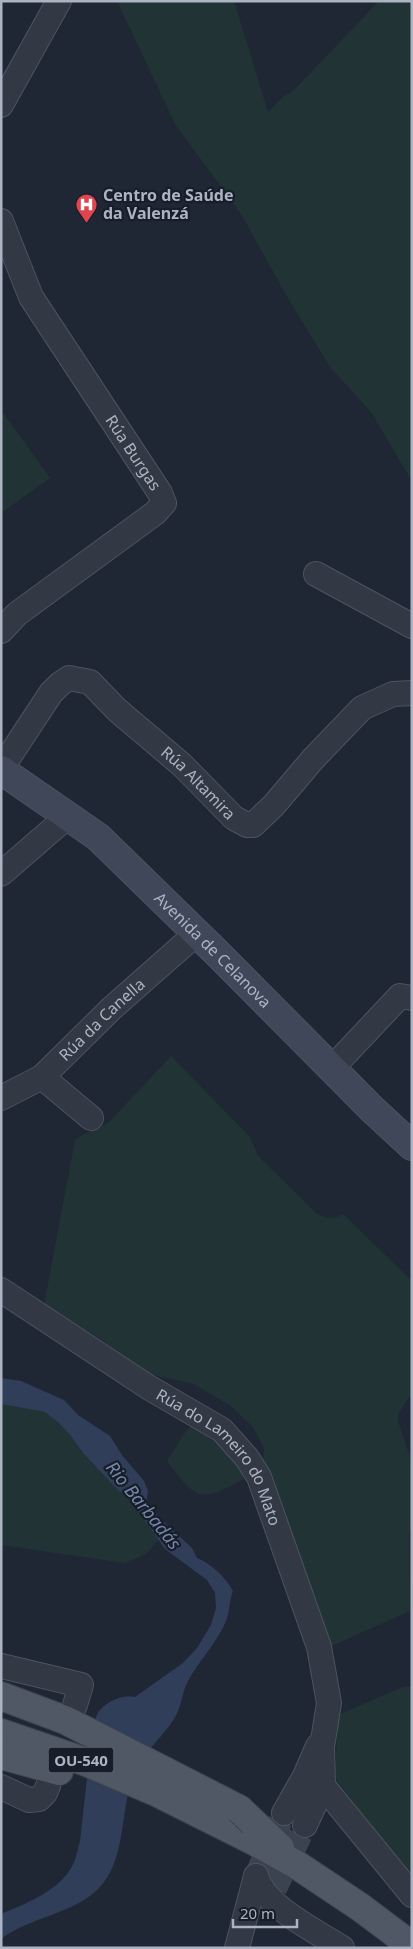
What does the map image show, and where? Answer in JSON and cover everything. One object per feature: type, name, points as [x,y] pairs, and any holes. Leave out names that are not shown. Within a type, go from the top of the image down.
[{"type":"main road","points":[[1,1696],[65,1720],[240,1809],[297,1865]]},
{"type":"main road","name":"OU-540","points":[[1,1733],[86,1762],[158,1793],[254,1841],[297,1865],[360,1907],[412,1946]]},
{"type":"main road","points":[[1,1755],[47,1766],[125,1796],[158,1793]]},
{"type":"main road","name":"OU-540","points":[[360,1907],[412,1932]]},
{"type":"main road","name":"OU-540","points":[[360,1907],[394,1948]]},
{"type":"street","points":[[1,105],[59,1]]},
{"type":"street","name":"Rúa Burgas","points":[[1,221],[31,297],[160,493],[164,503],[156,513],[17,614],[1,631]]},
{"type":"street","points":[[316,574],[412,626]]},
{"type":"street","name":"Rúa Altamira","points":[[1,770],[51,693],[70,678],[80,679],[90,682],[117,710],[182,765],[234,818],[247,825],[253,825],[274,805],[313,759],[362,708],[393,694],[412,693]]},
{"type":"street","name":"Avenida de Celanova","points":[[1,770],[98,837],[197,933],[373,1110],[412,1146]]},
{"type":"street","points":[[1,874],[68,816]]},
{"type":"street","name":"Rúa da Canella","points":[[1,1098],[42,1077],[112,1008],[197,933]]},
{"type":"street","points":[[332,1068],[400,996],[412,998]]},
{"type":"street","points":[[42,1077],[91,1118]]},
{"type":"street","name":"Rúa do Lameiro do Mato","points":[[1,1290],[148,1387],[222,1430],[247,1458],[259,1477],[269,1501],[319,1647],[329,1703]]},
{"type":"street","points":[[1,1666],[78,1695]]},
{"type":"street","points":[[305,1825],[323,1786],[322,1747],[329,1703]]},
{"type":"street","points":[[284,1813],[306,1776],[315,1754],[329,1703]]},
{"type":"street","points":[[1,1787],[29,1800],[39,1799],[45,1793],[48,1786]]},
{"type":"street","points":[[323,1786],[412,1896]]},
{"type":"street","points":[[236,1948],[270,1898]]},
{"type":"street","points":[[242,1948],[270,1898]]},
{"type":"street","points":[[270,1898],[342,1948]]},
{"type":"shaded area","points":[[117,1],[234,1],[268,112],[283,97],[294,90],[379,1],[412,1],[412,481],[371,412],[330,367],[286,295],[241,214],[175,124]]},
{"type":"shaded area","points":[[1,410],[50,478],[1,513]]},
{"type":"shaded area","points":[[171,1056],[250,1137],[258,1156],[316,1213],[327,1218],[343,1214],[412,1281],[412,1393],[398,1414],[398,1421],[412,1463],[412,1522],[409,1534],[410,1611],[327,1648],[263,1463],[264,1448],[253,1427],[232,1407],[194,1384],[153,1375],[135,1365],[99,1338],[44,1305],[75,1140],[110,1121]]},
{"type":"shaded area","points":[[1,1404],[45,1412],[59,1423],[83,1453],[131,1501],[159,1539],[146,1554],[125,1563],[1,1545]]},
{"type":"shaded area","points":[[192,1425],[229,1456],[244,1479],[218,1492],[208,1494],[200,1494],[193,1491],[185,1484],[167,1461],[186,1431]]},
{"type":"shaded area","points":[[403,1687],[412,1687],[412,1881],[335,1778],[338,1715]]},
{"type":"water","name":"Rio Barbadás","points":[[1,1378],[21,1381],[64,1400],[78,1415],[110,1436],[122,1455],[144,1481],[148,1491],[146,1505],[192,1548],[197,1558],[218,1571],[233,1591],[226,1621],[186,1685],[175,1717],[140,1762],[132,1779],[118,1851],[107,1878],[98,1889],[76,1904],[25,1925],[1,1939],[1,1914],[34,1900],[54,1887],[70,1870],[75,1860],[80,1841],[93,1725],[99,1711],[116,1699],[126,1696],[135,1697],[183,1663],[197,1648],[211,1625],[216,1608],[215,1593],[207,1580],[165,1549],[131,1501],[83,1453],[59,1423],[45,1412],[1,1404]]},
{"type":"tunnel","points":[[256,1876],[284,1813]]},
{"type":"tunnel","points":[[275,1889],[305,1825]]},
{"type":"place","name":"Centro de Saúde da Valenzá","points":[[87,223]]}]
